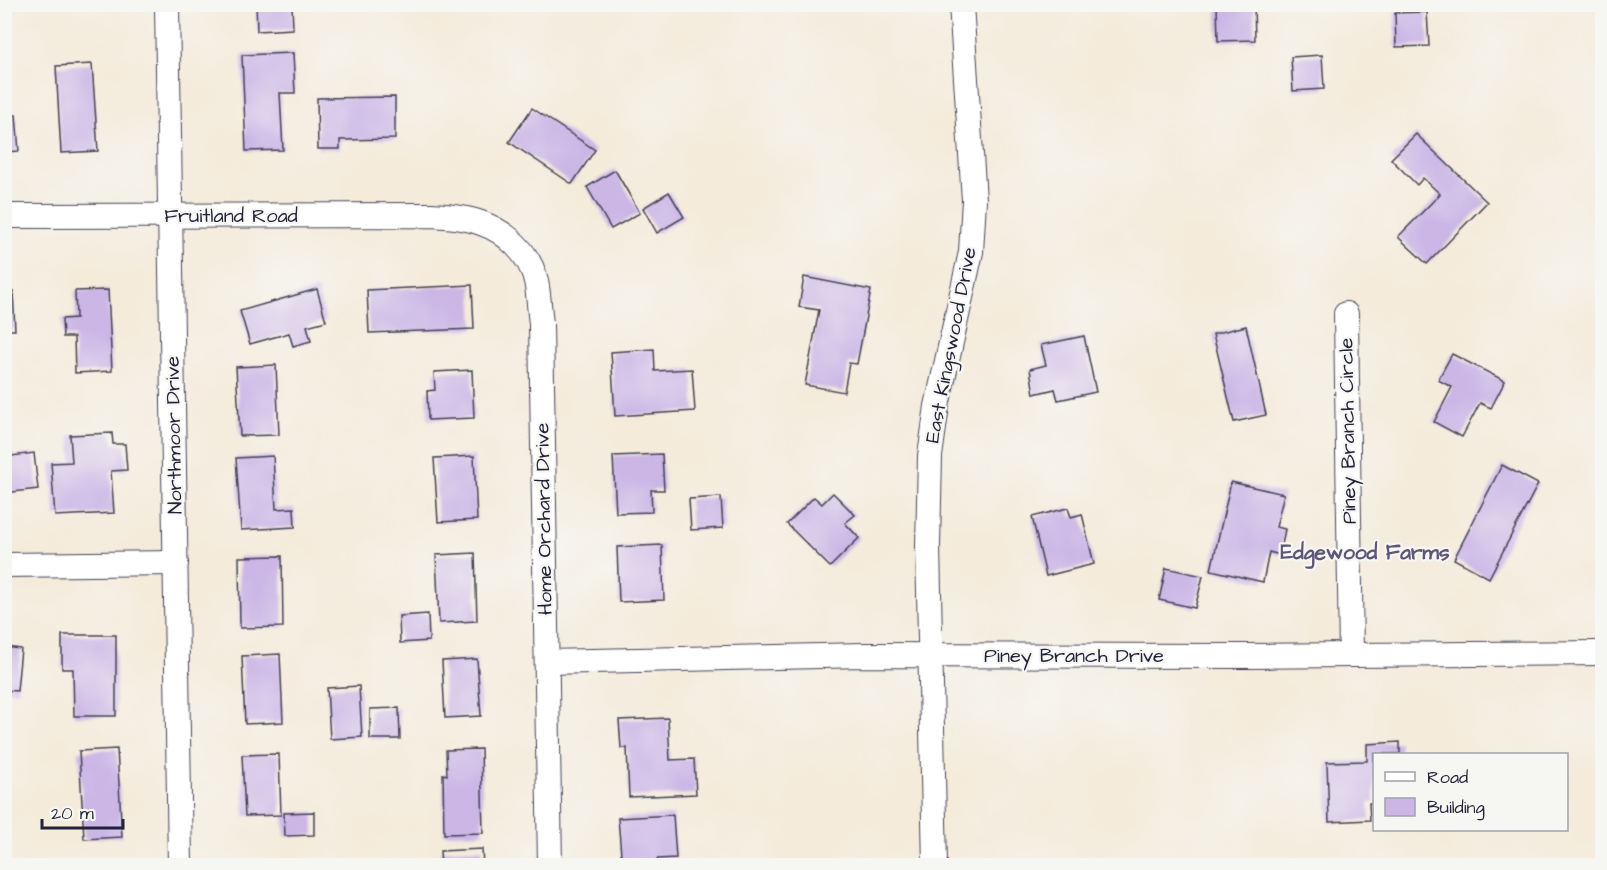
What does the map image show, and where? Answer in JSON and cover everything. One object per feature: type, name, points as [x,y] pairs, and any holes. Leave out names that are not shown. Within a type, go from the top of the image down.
[{"type":"street","name":"Northmoor Drive","points":[[167,4],[180,866]]},
{"type":"street","name":"East Kingswood Drive","points":[[935,866],[928,546],[930,456],[937,406],[971,252],[974,200],[962,4]]},
{"type":"street","name":"Fruitland Road","points":[[4,216],[430,215],[457,217]]},
{"type":"street","name":"Home Orchard Drive","points":[[457,217],[482,223],[516,244],[529,261],[536,281],[541,323],[550,866]]},
{"type":"street","name":"Piney Branch Circle","points":[[1346,314],[1351,655]]},
{"type":"street","points":[[4,565],[176,563]]},
{"type":"street","name":"Piney Branch Drive","points":[[547,662],[864,655],[1245,657],[1602,652]]},
{"type":"building","points":[[256,4],[292,4],[293,29],[257,31]]},
{"type":"building","points":[[1217,4],[1254,4],[1255,40],[1218,41]]},
{"type":"building","points":[[1427,12],[1429,46],[1396,47],[1395,13]]},
{"type":"building","points":[[293,53],[295,93],[280,93],[283,150],[246,151],[242,55]]},
{"type":"building","points":[[1322,55],[1324,89],[1293,91],[1291,57]]},
{"type":"building","points":[[92,64],[98,151],[61,153],[56,66]]},
{"type":"building","points":[[395,97],[395,139],[340,140],[340,149],[318,149],[317,98]]},
{"type":"building","points":[[532,108],[595,150],[572,184],[509,142]]},
{"type":"building","points":[[4,115],[16,115],[19,151],[4,152]]},
{"type":"building","points":[[1416,134],[1487,202],[1427,264],[1398,237],[1440,194],[1423,178],[1417,185],[1391,159]]},
{"type":"building","points":[[615,170],[640,213],[611,229],[587,187]]},
{"type":"building","points":[[669,192],[684,217],[657,233],[643,208]]},
{"type":"building","points":[[804,277],[871,290],[857,364],[849,363],[844,392],[805,385],[819,310],[799,307]]},
{"type":"building","points":[[472,285],[474,329],[369,333],[367,290]]},
{"type":"building","points":[[317,289],[326,321],[307,326],[311,341],[293,346],[289,333],[250,344],[240,311]]},
{"type":"building","points":[[108,290],[112,371],[75,373],[74,337],[63,337],[62,319],[76,318],[75,291]]},
{"type":"building","points":[[4,291],[13,291],[15,330],[4,330]]},
{"type":"building","points":[[1246,326],[1266,415],[1234,422],[1213,334]]},
{"type":"building","points":[[1084,336],[1096,392],[1058,400],[1055,389],[1034,394],[1030,369],[1046,365],[1041,345]]},
{"type":"building","points":[[654,349],[655,371],[692,369],[695,411],[615,416],[611,352]]},
{"type":"building","points":[[1452,354],[1505,381],[1491,408],[1480,403],[1462,437],[1434,422],[1452,387],[1438,380]]},
{"type":"building","points":[[276,365],[279,435],[240,436],[236,367]]},
{"type":"building","points":[[472,370],[474,418],[428,420],[427,391],[435,390],[434,372]]},
{"type":"building","points":[[112,433],[113,444],[125,444],[127,470],[111,471],[114,513],[55,516],[51,463],[72,462],[70,435]]},
{"type":"building","points":[[4,438],[9,438],[12,456],[34,453],[38,489],[4,493]]},
{"type":"building","points":[[662,454],[664,490],[651,490],[652,512],[616,513],[613,456]]},
{"type":"building","points":[[273,456],[276,509],[294,508],[295,527],[241,530],[236,458]]},
{"type":"building","points":[[474,456],[477,520],[438,522],[434,458]]},
{"type":"building","points":[[1502,465],[1538,484],[1489,578],[1454,559]]},
{"type":"building","points":[[1231,482],[1284,494],[1276,527],[1285,529],[1280,555],[1269,552],[1263,582],[1211,570]]},
{"type":"building","points":[[833,493],[855,515],[845,523],[859,538],[830,567],[787,524],[814,497],[822,504]]},
{"type":"building","points":[[721,497],[723,528],[691,530],[689,499]]},
{"type":"building","points":[[1068,508],[1071,517],[1082,514],[1094,564],[1046,576],[1032,517]]},
{"type":"building","points":[[662,545],[664,600],[619,602],[617,547]]},
{"type":"building","points":[[475,553],[477,621],[439,623],[436,555]]},
{"type":"building","points":[[282,556],[283,627],[240,628],[239,557]]},
{"type":"building","points":[[1166,568],[1203,576],[1195,608],[1159,600]]},
{"type":"building","points":[[428,614],[429,641],[400,643],[399,616]]},
{"type":"building","points":[[62,635],[116,635],[116,716],[74,716],[73,669],[62,669]]},
{"type":"building","points":[[4,647],[21,649],[17,691],[4,690]]},
{"type":"building","points":[[280,654],[283,722],[245,724],[242,656]]},
{"type":"building","points":[[477,659],[481,716],[445,718],[442,661]]},
{"type":"building","points":[[359,686],[362,737],[330,739],[327,688]]},
{"type":"building","points":[[399,708],[400,739],[370,739],[370,709]]},
{"type":"building","points":[[668,718],[670,760],[694,759],[696,794],[629,797],[627,748],[621,748],[619,720]]},
{"type":"building","points":[[1400,742],[1400,753],[1373,753],[1373,803],[1369,803],[1370,820],[1329,822],[1327,762],[1367,761],[1367,744]]},
{"type":"building","points":[[117,749],[122,837],[84,839],[79,751]]},
{"type":"building","points":[[481,749],[483,833],[444,834],[443,774],[447,775],[446,750]]},
{"type":"building","points":[[279,754],[281,815],[245,816],[242,755]]},
{"type":"building","points":[[314,812],[314,835],[285,836],[284,813]]},
{"type":"building","points":[[673,815],[676,858],[657,859],[658,866],[622,866],[618,818]]},
{"type":"building","points":[[482,849],[483,866],[441,866],[440,851]]},
{"type":"district","name":"Edgewood Farms","points":[[1365,552]]}]
